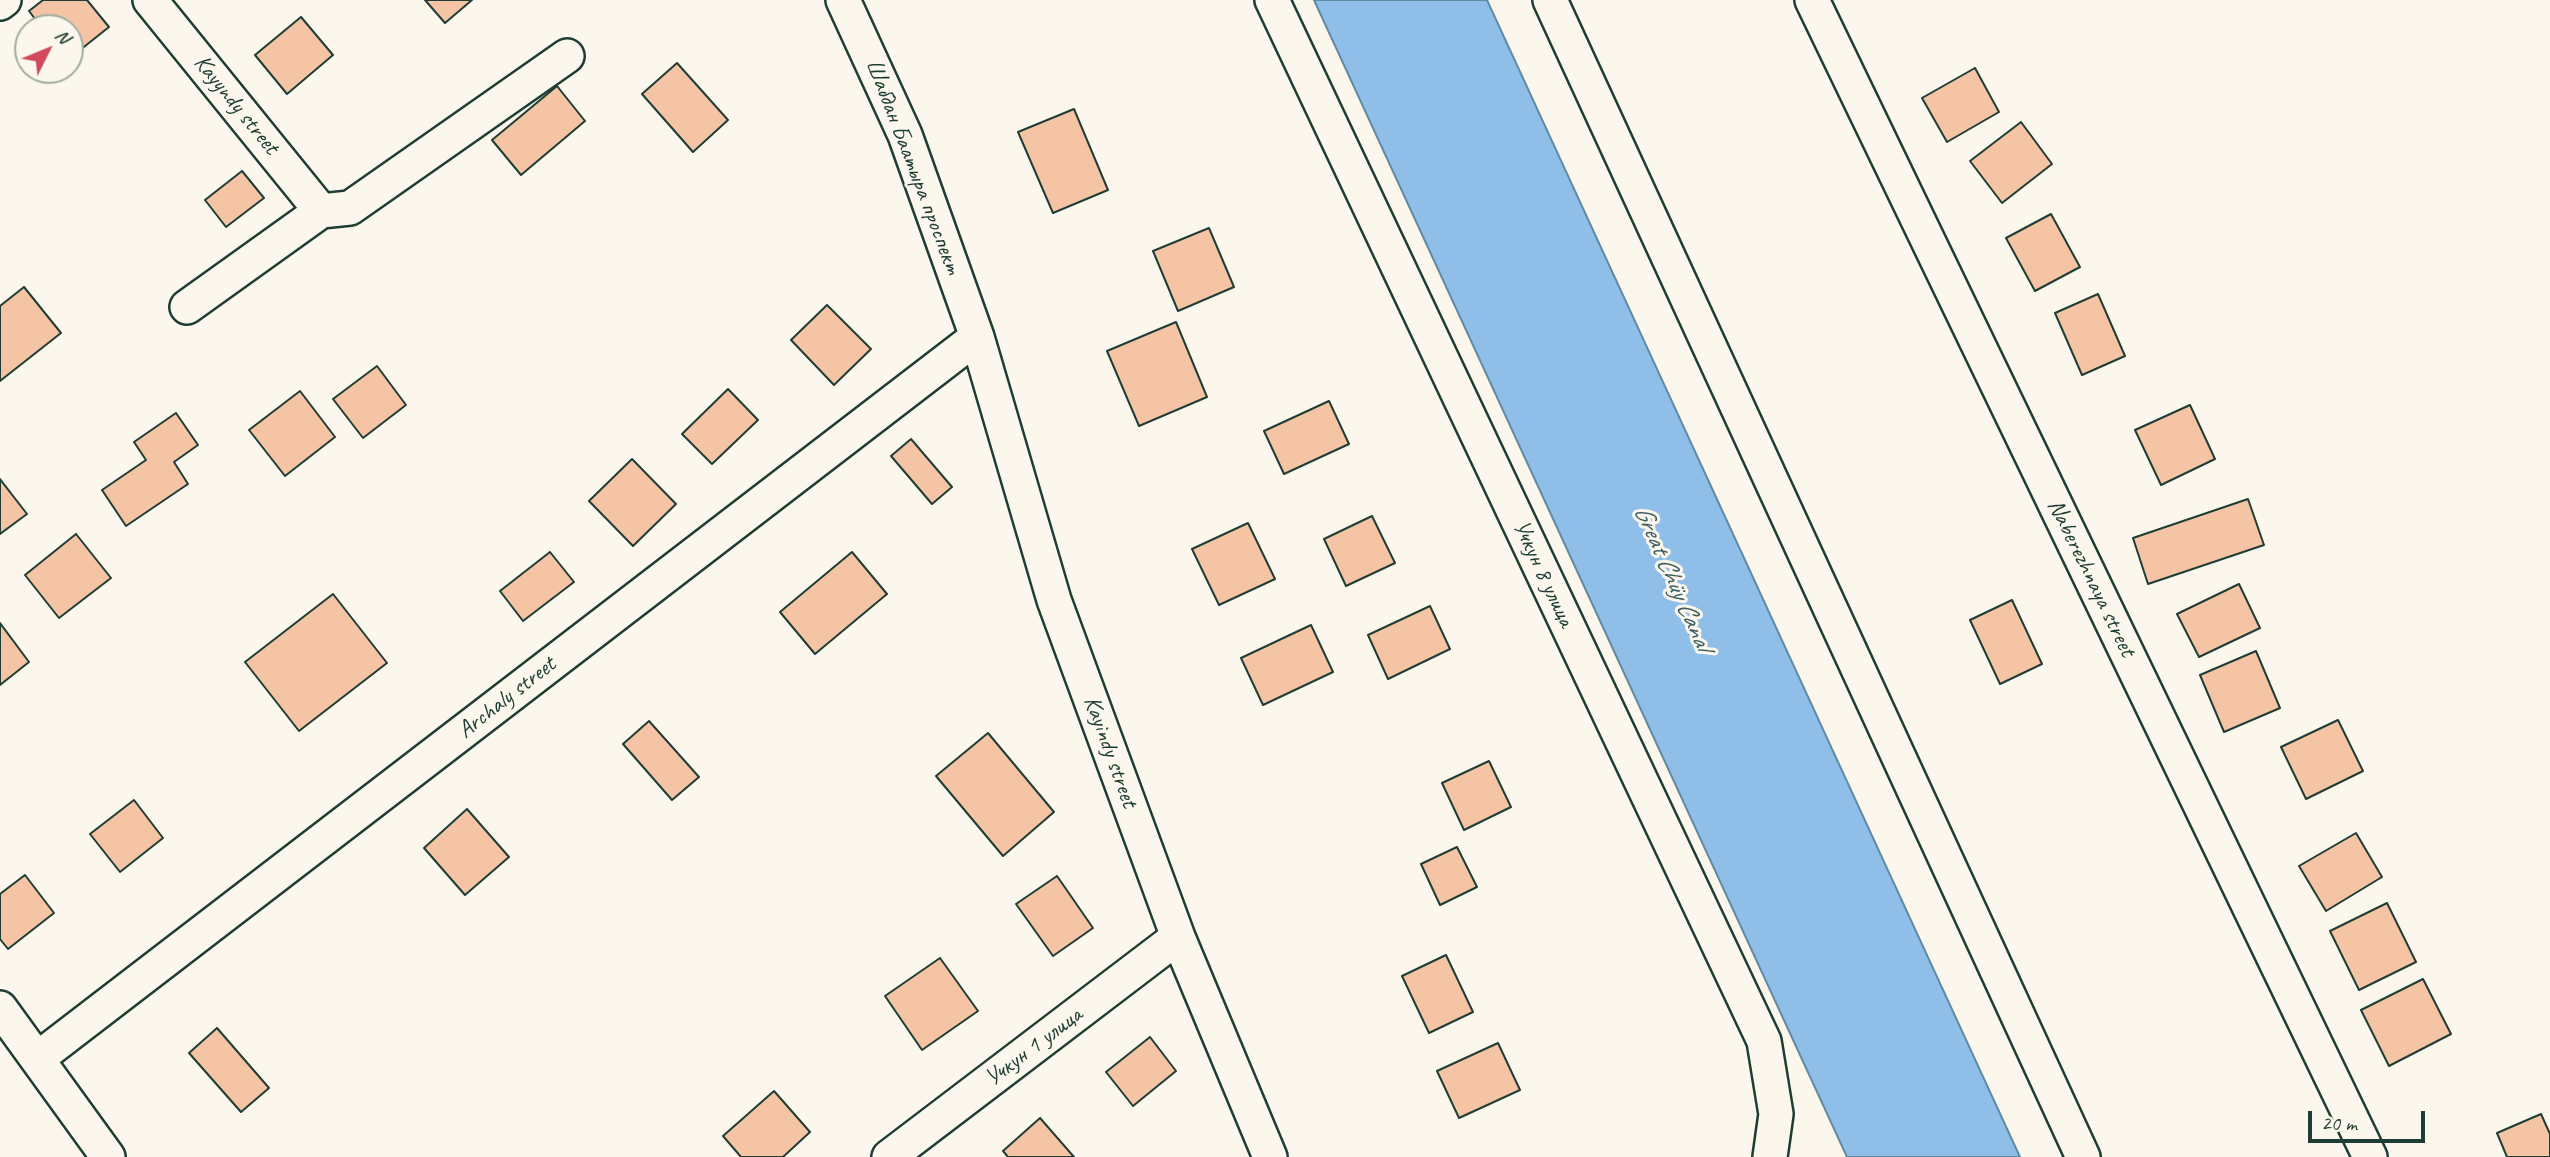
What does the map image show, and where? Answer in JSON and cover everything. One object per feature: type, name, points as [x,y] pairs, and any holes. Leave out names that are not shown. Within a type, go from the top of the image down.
[{"type":"street","points":[[0,4],[4,0]]},
{"type":"street","name":"Kayyndy street","points":[[150,0],[321,211]]},
{"type":"street","name":"Шабдан Баатыра проспект","points":[[843,0],[905,135],[977,337]]},
{"type":"street","name":"Учкун 8 улица","points":[[1272,0],[1763,1041],[1776,1115],[1770,1157]]},
{"type":"street","points":[[1550,0],[2083,1157]]},
{"type":"street","name":"Naberezhnaya street","points":[[1812,0],[2370,1157]]},
{"type":"street","points":[[187,307],[321,211],[350,208],[567,56]]},
{"type":"street","name":"Kayindy street","points":[[977,337],[1054,600],[1178,937],[1270,1157]]},
{"type":"street","name":"Archaly street","points":[[37,1059],[977,337]]},
{"type":"street","name":"Учкун 1 улица","points":[[889,1157],[1178,937]]},
{"type":"street","points":[[0,1008],[108,1157]]},
{"type":"water","name":"Great Chüy Canal","points":[[1314,0],[1487,0],[2020,1157],[1847,1157]]},
{"type":"building","points":[[43,0],[87,0],[109,27],[84,47],[84,14],[31,14],[29,11]]},
{"type":"building","points":[[425,0],[472,0],[445,23]]},
{"type":"building","points":[[301,17],[333,55],[287,94],[255,55]]},
{"type":"building","points":[[677,63],[728,120],[693,152],[642,94]]},
{"type":"building","points":[[1975,68],[1999,112],[1947,142],[1922,98]]},
{"type":"building","points":[[557,86],[585,121],[521,175],[492,140]]},
{"type":"building","points":[[1074,109],[1108,190],[1053,213],[1018,132]]},
{"type":"building","points":[[2021,122],[2052,164],[2002,203],[1970,161]]},
{"type":"building","points":[[242,171],[264,198],[226,227],[205,200]]},
{"type":"building","points":[[2051,214],[2080,267],[2035,291],[2006,238]]},
{"type":"building","points":[[1209,228],[1234,287],[1178,311],[1153,251]]},
{"type":"building","points":[[24,287],[61,333],[0,381],[0,306]]},
{"type":"building","points":[[2098,294],[2125,356],[2082,375],[2055,313]]},
{"type":"building","points":[[827,305],[871,349],[834,385],[791,340]]},
{"type":"building","points":[[1176,322],[1207,397],[1139,426],[1107,351]]},
{"type":"building","points":[[377,366],[406,405],[363,438],[333,399]]},
{"type":"building","points":[[728,389],[758,420],[712,464],[682,434]]},
{"type":"building","points":[[300,391],[335,437],[285,476],[249,430]]},
{"type":"building","points":[[1329,401],[1349,444],[1284,474],[1264,431]]},
{"type":"building","points":[[2190,405],[2215,459],[2161,485],[2135,430]]},
{"type":"building","points":[[176,413],[198,445],[174,462],[188,484],[126,526],[102,490],[146,460],[134,442]]},
{"type":"building","points":[[911,439],[952,487],[932,504],[891,456]]},
{"type":"building","points":[[632,459],[676,504],[633,546],[589,501]]},
{"type":"building","points":[[0,479],[27,514],[0,534]]},
{"type":"building","points":[[2248,499],[2264,545],[2148,584],[2133,538]]},
{"type":"building","points":[[1372,516],[1395,563],[1346,586],[1324,539]]},
{"type":"building","points":[[1248,523],[1275,579],[1219,605],[1192,549]]},
{"type":"building","points":[[76,534],[111,578],[59,618],[25,575]]},
{"type":"building","points":[[550,552],[574,582],[523,621],[500,591]]},
{"type":"building","points":[[852,552],[887,594],[815,654],[780,612]]},
{"type":"building","points":[[2239,584],[2260,628],[2199,657],[2177,614]]},
{"type":"building","points":[[333,594],[387,663],[299,731],[245,662]]},
{"type":"building","points":[[2012,600],[2042,664],[2000,684],[1970,620]]},
{"type":"building","points":[[1430,606],[1450,649],[1388,679],[1368,635]]},
{"type":"building","points":[[0,623],[29,662],[0,685]]},
{"type":"building","points":[[1311,625],[1333,672],[1263,705],[1241,658]]},
{"type":"building","points":[[2256,651],[2280,708],[2224,732],[2200,675]]},
{"type":"building","points":[[2338,720],[2363,771],[2306,799],[2281,747]]},
{"type":"building","points":[[649,721],[699,777],[672,800],[623,744]]},
{"type":"building","points":[[988,733],[1054,812],[1003,856],[936,776]]},
{"type":"building","points":[[1489,761],[1511,807],[1464,830],[1442,783]]},
{"type":"building","points":[[134,800],[163,838],[120,872],[90,834]]},
{"type":"building","points":[[467,809],[509,857],[465,895],[424,848]]},
{"type":"building","points":[[2356,833],[2382,877],[2326,911],[2299,866]]},
{"type":"building","points":[[1457,847],[1477,887],[1440,905],[1421,864]]},
{"type":"building","points":[[25,875],[54,913],[8,949],[0,939],[0,894]]},
{"type":"building","points":[[1057,876],[1093,928],[1053,956],[1016,904]]},
{"type":"building","points":[[2387,903],[2416,962],[2359,990],[2330,931]]},
{"type":"building","points":[[1446,955],[1473,1012],[1429,1033],[1402,976]]},
{"type":"building","points":[[940,958],[978,1011],[922,1050],[885,996]]},
{"type":"building","points":[[2423,979],[2451,1034],[2389,1066],[2361,1010]]},
{"type":"building","points":[[217,1028],[269,1088],[241,1112],[189,1053]]},
{"type":"building","points":[[1150,1037],[1176,1071],[1133,1106],[1106,1072]]},
{"type":"building","points":[[1498,1043],[1520,1090],[1459,1118],[1437,1071]]},
{"type":"building","points":[[774,1091],[810,1132],[783,1157],[741,1157],[723,1136]]},
{"type":"building","points":[[2541,1114],[2550,1134],[2550,1157],[2507,1157],[2497,1133]]},
{"type":"building","points":[[1040,1118],[1074,1157],[1008,1157],[1003,1151]]}]
